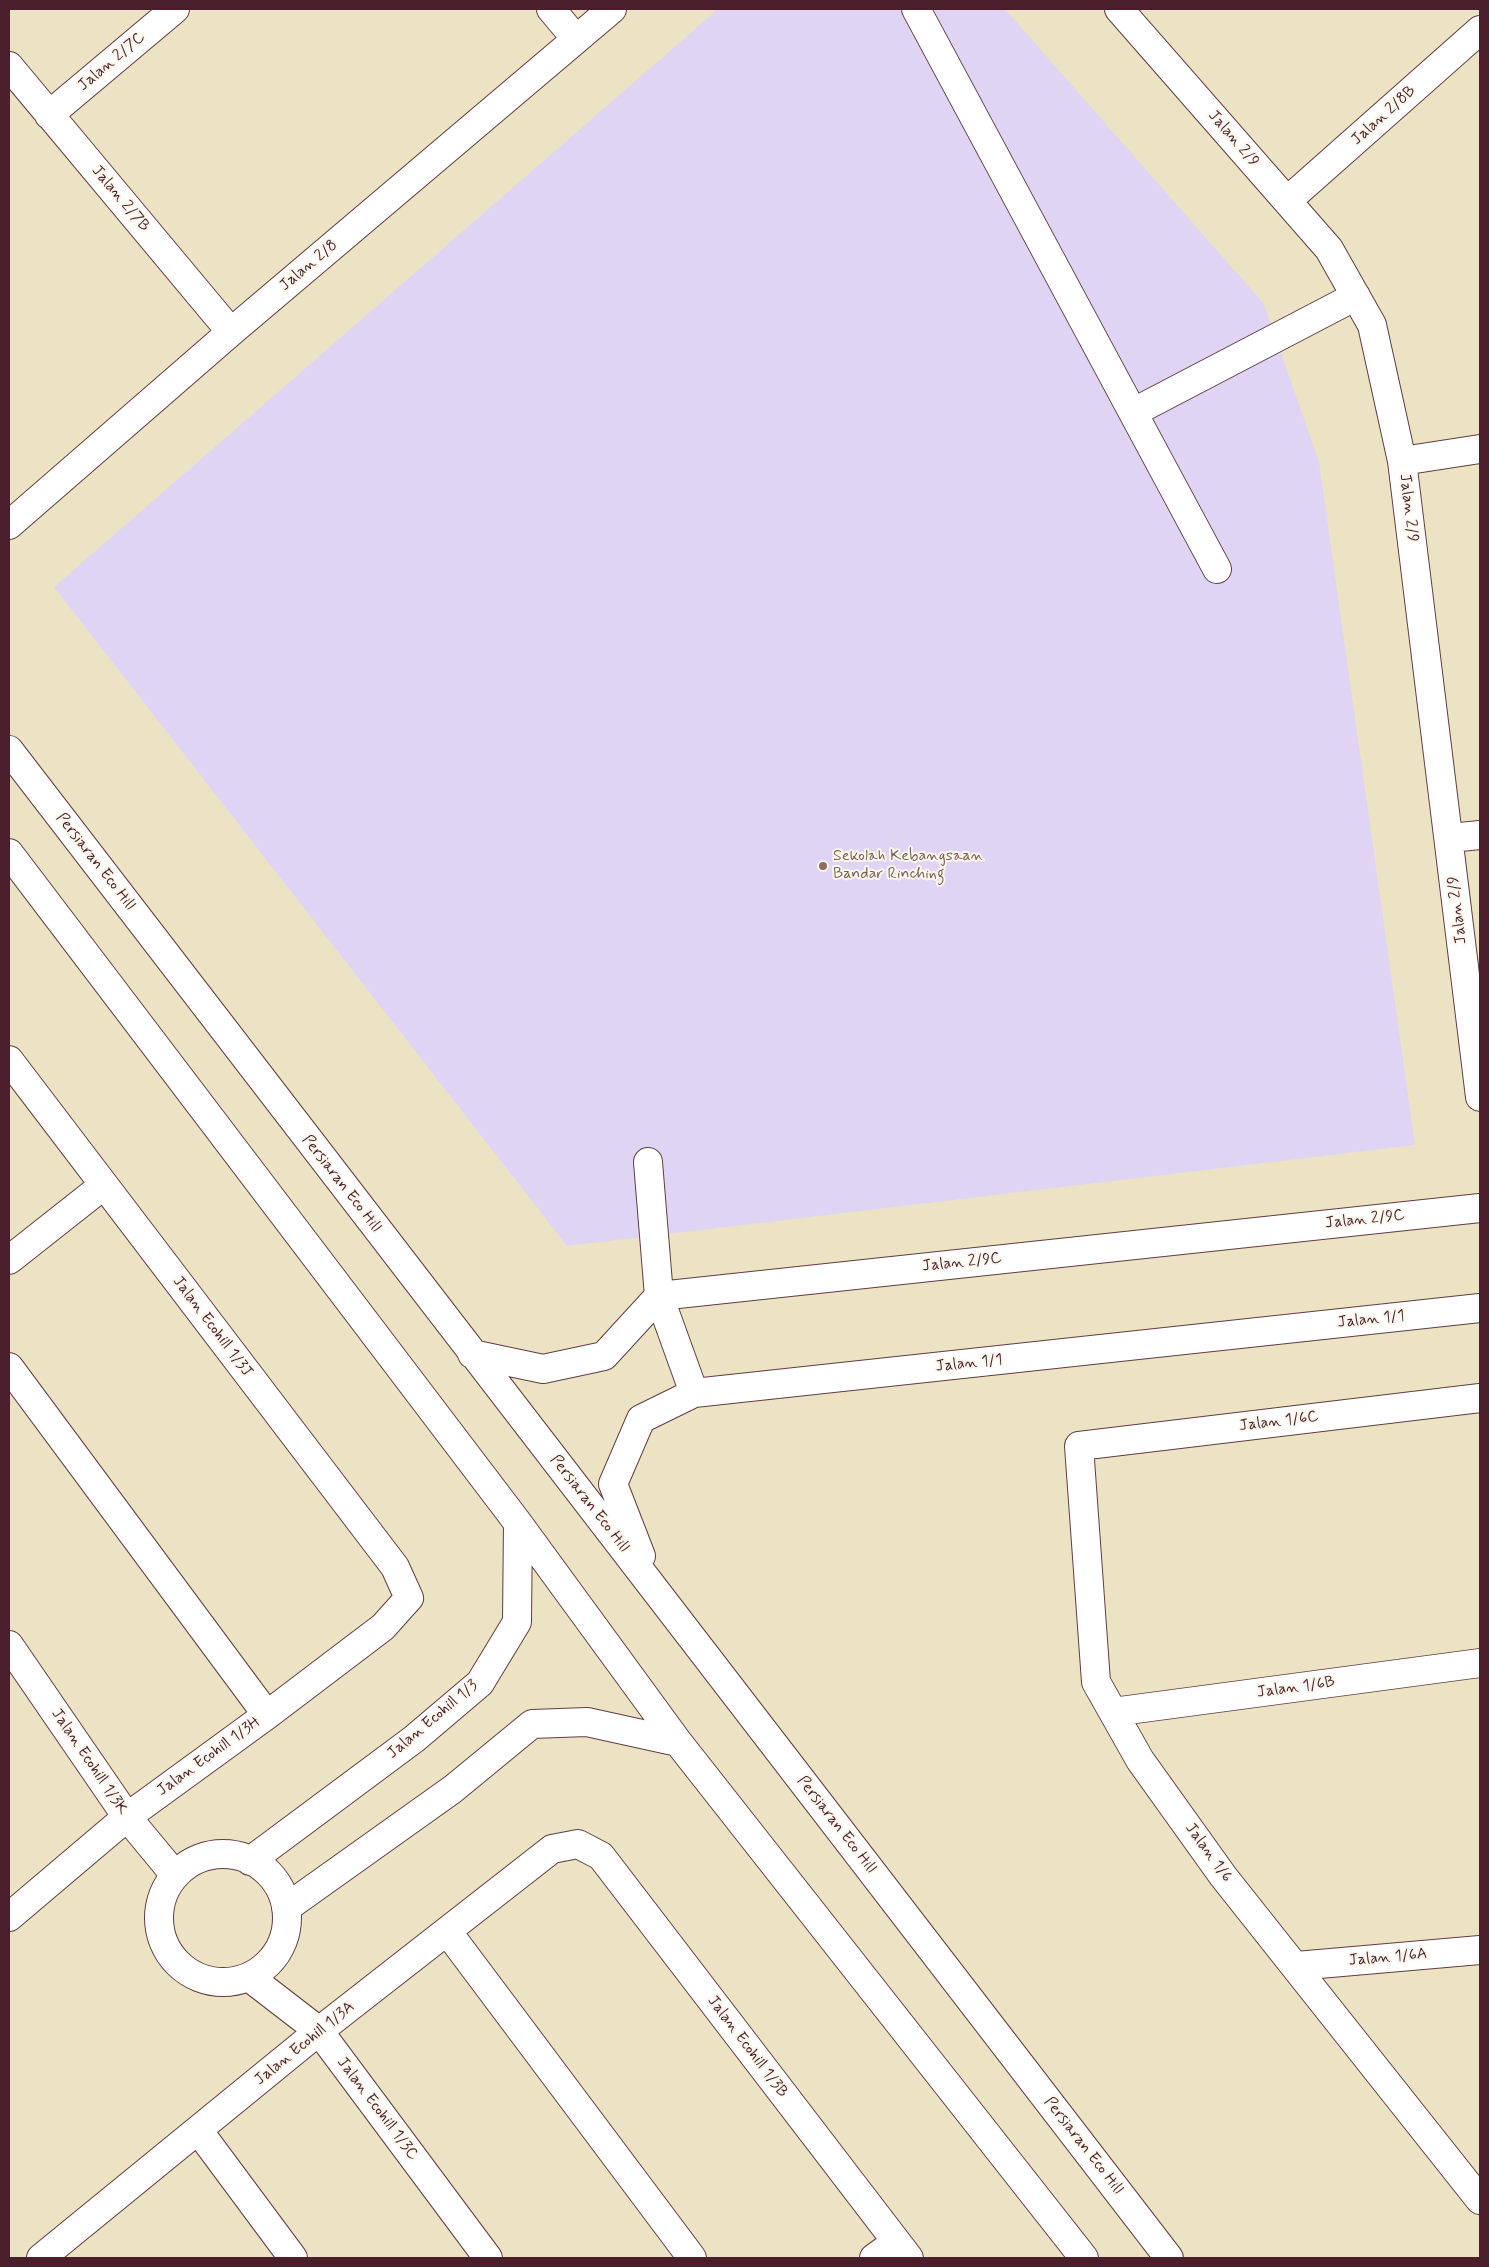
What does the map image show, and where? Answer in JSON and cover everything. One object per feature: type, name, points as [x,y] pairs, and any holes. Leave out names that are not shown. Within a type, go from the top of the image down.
[{"type":"street","name":"Jalan 2/7C","points":[[49,115],[175,9]]},
{"type":"street","points":[[551,9],[576,39]]},
{"type":"street","name":"Jalan 2/8","points":[[9,524],[231,332],[612,9]]},
{"type":"street","points":[[916,9],[1217,569]]},
{"type":"street","name":"Jalan 2/9","points":[[1119,9],[1329,249],[1372,326],[1402,461],[1450,838],[1480,1097]]},
{"type":"street","name":"Jalan 2/8B","points":[[1288,201],[1480,30]]},
{"type":"street","name":"Jalan 2/7B","points":[[9,66],[231,332]]},
{"type":"street","points":[[1134,412],[1356,296]]},
{"type":"street","points":[[1402,461],[1480,449]]},
{"type":"street","name":"Persiaran Eco Hill","points":[[9,750],[1169,2258]]},
{"type":"street","points":[[1450,838],[1480,835]]},
{"type":"street","points":[[9,853],[518,1522],[678,1742],[1084,2258]]},
{"type":"street","name":"Jalan Ecohill 1/3J","points":[[9,1060],[395,1567],[408,1598]]},
{"type":"street","points":[[648,1162],[658,1296],[694,1393]]},
{"type":"street","points":[[9,1260],[104,1185]]},
{"type":"street","name":"Jalan 2/9C","points":[[658,1296],[1480,1208]]},
{"type":"street","points":[[472,1354],[543,1369],[604,1356],[658,1296]]},
{"type":"street","name":"Jalan 1/1","points":[[652,1585],[613,1484],[641,1419],[694,1393],[1480,1308]]},
{"type":"street","points":[[9,1367],[267,1715]]},
{"type":"street","name":"Jalan 1/6C","points":[[1079,1446],[1480,1398]]},
{"type":"street","name":"Jalan 1/6","points":[[1079,1446],[1096,1682],[1140,1760],[1223,1876],[1480,2200]]},
{"type":"street","name":"Jalan Ecohill 1/3","points":[[250,1861],[414,1739],[480,1683],[517,1622],[518,1522]]},
{"type":"street","name":"Jalan Ecohill 1/3H","points":[[9,1917],[127,1817],[267,1715],[383,1627],[408,1598]]},
{"type":"street","name":"Jalan Ecohill 1/3K","points":[[9,1645],[127,1817],[175,1875]]},
{"type":"street","name":"Jalan 1/6B","points":[[1113,1712],[1480,1663]]},
{"type":"street","points":[[286,1908],[453,1788],[532,1724],[587,1722],[678,1742]]},
{"type":"street","name":"Jalan Ecohill 1/3A","points":[[40,2258],[72,2249],[198,2130],[320,2031],[552,1849],[578,1844]]},
{"type":"street","name":"Jalan Ecohill 1/3B","points":[[578,1844],[601,1856],[902,2250]]},
{"type":"street","points":[[231,1854],[250,1861],[267,1872],[279,1889],[286,1908],[286,1929],[279,1949],[266,1965],[249,1977],[230,1982],[211,1981],[193,1975],[177,1963],[166,1948],[160,1929],[159,1909],[165,1891],[175,1875],[192,1862],[210,1855],[231,1854]]},
{"type":"street","points":[[447,1931],[692,2258]]},
{"type":"street","name":"Jalan 1/6A","points":[[1296,1966],[1480,1950]]},
{"type":"street","name":"Jalan Ecohill 1/3C","points":[[249,1977],[320,2031],[488,2258]]},
{"type":"street","points":[[198,2130],[293,2258]]},
{"type":"street","points":[[874,2258],[902,2250]]},
{"type":"shaded area","name":"Sekolah Kebangsaan Bandar Rinching","points":[[718,9],[1005,9],[1264,304],[1319,462],[1415,1145],[567,1246],[54,587]]},
{"type":"place","name":"Sekolah Kebangsaan Bandar Rinching","points":[[823,866]]}]
